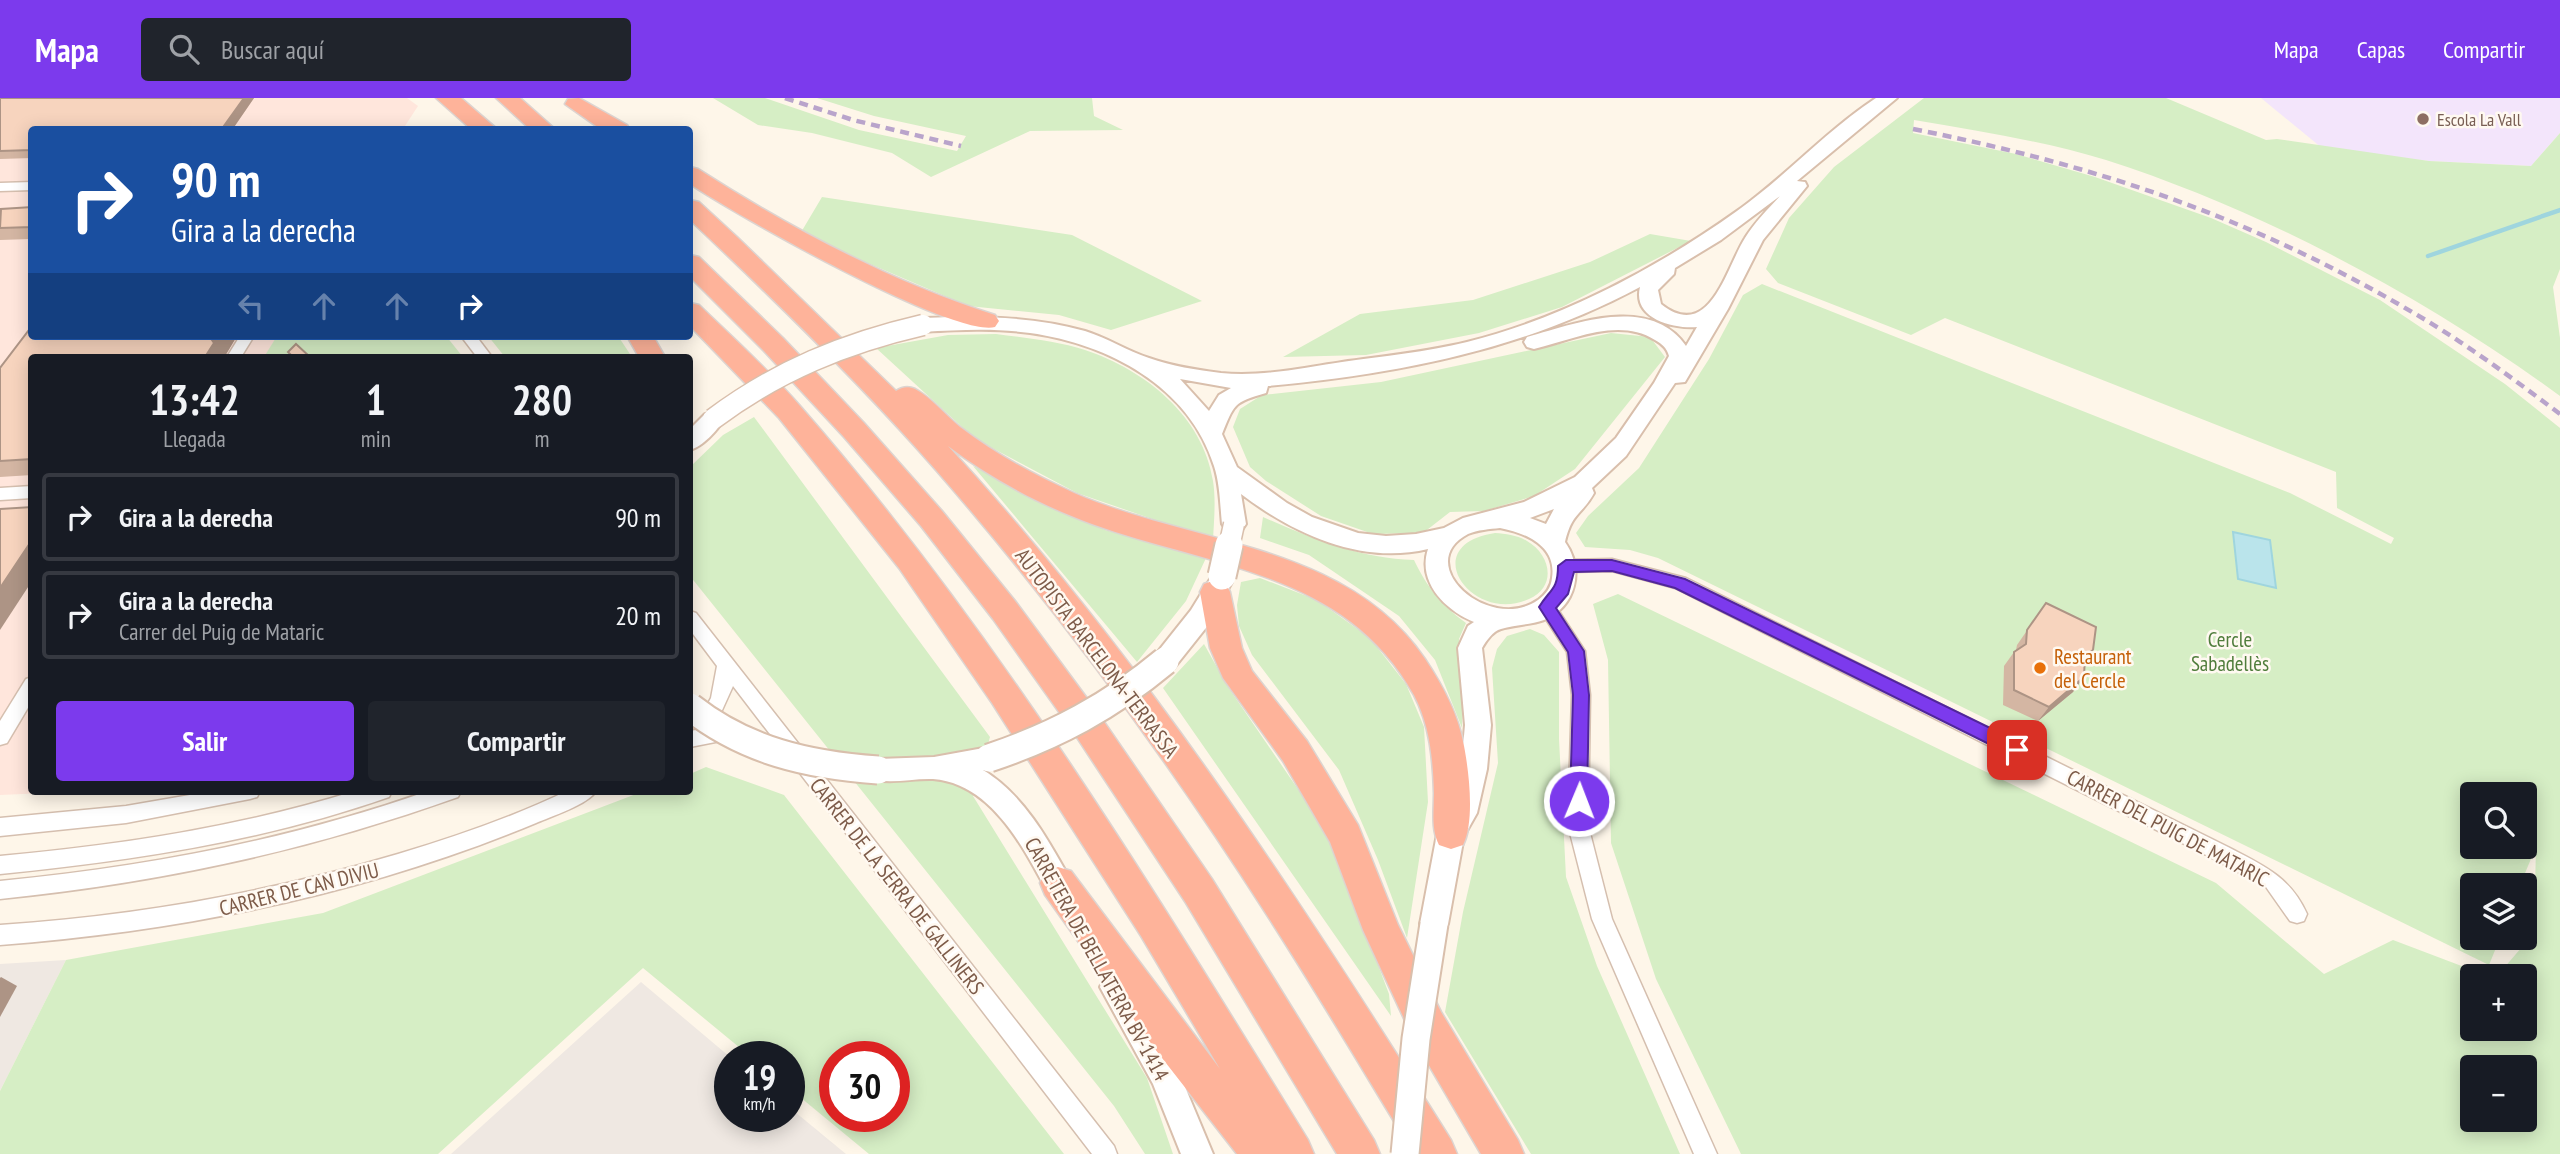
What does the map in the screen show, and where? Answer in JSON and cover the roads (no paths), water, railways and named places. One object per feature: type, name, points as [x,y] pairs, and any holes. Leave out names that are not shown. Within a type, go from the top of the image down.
[{"type":"highway","points":[[447,98],[482,126]]},
{"type":"highway","points":[[508,98],[540,126]]},
{"type":"highway","points":[[572,101],[600,126]]},
{"type":"highway","points":[[572,101],[613,126]]},
{"type":"highway","points":[[693,176],[740,207],[826,254],[934,304],[986,321]]},
{"type":"highway","name":"AUTOPISTA BARCELONA-TERRASSA","points":[[693,210],[844,354],[978,500],[1138,703],[1255,867],[1437,1154]]},
{"type":"highway","points":[[693,266],[753,322],[860,438],[1004,610],[1067,701],[1088,726],[1199,891],[1360,1154]]},
{"type":"highway","points":[[693,314],[789,411],[910,560],[1004,694],[1146,913],[1294,1154]]},
{"type":"highway","points":[[844,354],[887,376],[920,409],[997,468],[1043,492],[1103,517],[1283,569],[1346,599],[1377,622],[1414,663],[1435,703],[1446,737],[1451,786],[1451,834]]},
{"type":"highway","points":[[1219,584],[1226,648],[1239,678],[1313,779],[1346,836],[1381,930],[1427,1025],[1504,1154]]},
{"type":"highway","points":[[1058,883],[1169,1036],[1263,1154]]},
{"type":"street","points":[[1212,432],[1219,410],[1234,386],[1419,359],[1482,344],[1560,318],[1622,289],[1708,238],[1764,200],[1839,134],[1888,98]]},
{"type":"street","points":[[1478,354],[1647,295],[1738,231],[1847,138],[1904,98]]},
{"type":"street","points":[[1552,511],[1553,542],[1566,566],[1566,580],[1560,594],[1547,607],[1531,615],[1499,618],[1462,606],[1447,593],[1437,578],[1435,560],[1439,547],[1447,536],[1463,525],[1481,520],[1552,511],[1572,502],[1601,479],[1627,453],[1681,356],[1718,309],[1754,238],[1814,167]]},
{"type":"street","points":[[0,187],[28,186]]},
{"type":"street","points":[[1647,295],[1654,278],[1705,247],[1755,211],[1764,200]]},
{"type":"street","points":[[1647,295],[1656,311],[1671,320],[1685,322],[1705,318],[1718,309]]},
{"type":"street","points":[[693,439],[713,419],[756,387],[792,367],[833,349],[923,325],[986,321],[1027,324],[1102,342],[1145,363],[1234,386],[1419,366],[1609,323],[1631,323],[1653,328],[1681,356]]},
{"type":"street","points":[[471,340],[483,354]]},
{"type":"street","points":[[693,708],[719,728],[775,754],[834,768],[878,770],[934,768],[989,758],[1046,739],[1104,709],[1164,661],[1192,628],[1219,584],[1234,524],[1229,473],[1212,432],[1182,393],[1145,363]]},
{"type":"street","points":[[1229,473],[1273,507],[1324,532],[1373,544],[1403,547],[1447,536]]},
{"type":"street","points":[[0,494],[28,492]]},
{"type":"street","points":[[1500,519],[1524,524],[1553,542]]},
{"type":"street","name":"CARRER DEL PUIG DE MATARIC","points":[[1566,566],[1612,565],[1680,583],[2221,853],[2273,881],[2297,914]]},
{"type":"street","points":[[1547,607],[1576,651],[1581,695],[1578,825],[1602,919],[1706,1154]]},
{"type":"street","points":[[1405,1154],[1416,1039],[1434,924],[1451,834],[1463,813],[1470,789],[1476,747],[1478,725],[1470,648],[1477,633],[1499,618]]},
{"type":"street","name":"CARRER DE LA SERRA DE GALLINERS","points":[[696,634],[726,665],[1106,1154]]},
{"type":"street","points":[[693,736],[703,728],[716,709],[726,686],[726,665]]},
{"type":"street","points":[[0,737],[28,691]]},
{"type":"street","points":[[693,737],[735,733],[784,741]]},
{"type":"street","name":"CARRETERA DE BELLATERRA BV-1414","points":[[934,768],[972,777],[994,793],[1022,828],[1058,883],[1164,1074],[1197,1154]]},
{"type":"street","points":[[0,827],[79,821],[234,795]]},
{"type":"street","points":[[0,865],[162,847],[252,828],[368,795]]},
{"type":"street","points":[[0,890],[80,883],[218,860],[349,825],[439,795]]},
{"type":"street","name":"CARRER DE CAN DIVIU","points":[[0,936],[146,922],[288,895],[446,848],[577,795]]},
{"type":"water","points":[[2233,532],[2270,540],[2276,588],[2238,579]]},
{"type":"waterway","points":[[2428,256],[2560,210]]},
{"type":"railway","points":[[785,98],[853,120],[961,146]]},
{"type":"railway","points":[[1913,129],[2045,159],[2108,178],[2170,198],[2292,248],[2352,278],[2431,324],[2488,361],[2560,414]]},
{"type":"place","name":"Escola La Vall","points":[[2423,119]]},
{"type":"place","name":"Restaurant del Cercle","points":[[2040,668]]},
{"type":"park label","name":"Cercle Sabadellès","points":[[2230,651]]}]
